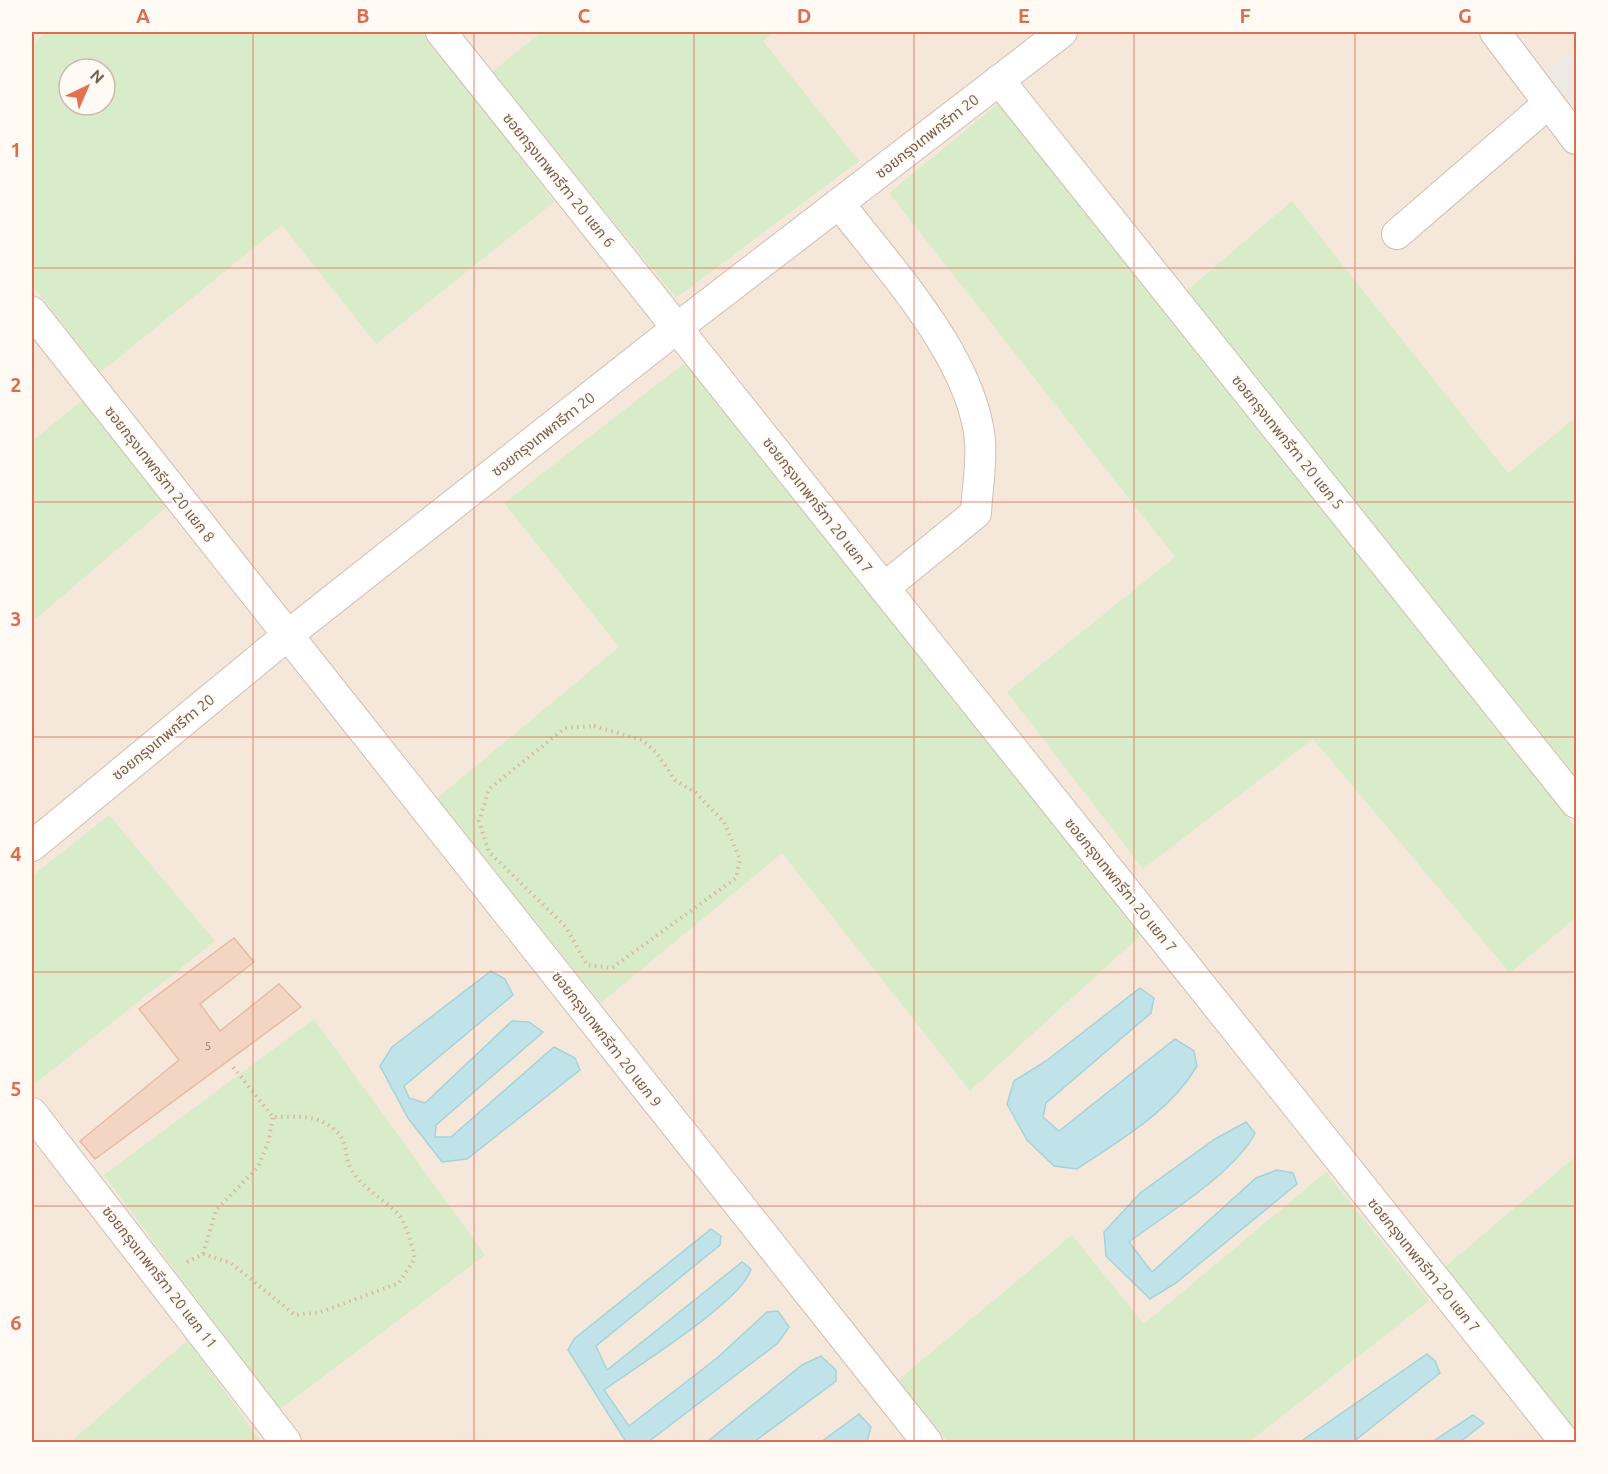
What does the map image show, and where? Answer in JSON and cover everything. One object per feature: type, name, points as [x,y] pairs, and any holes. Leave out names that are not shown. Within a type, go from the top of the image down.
[{"type":"street","name":"ซอยกรุงเทพกรีฑา 20 แยก 6","points":[[441,32],[677,328]]},
{"type":"street","name":"ซอยกรุงเทพกรีฑา 20","points":[[32,846],[288,635],[677,328],[1062,32]]},
{"type":"street","points":[[1495,32],[1576,139]]},
{"type":"street","name":"ซอยกรุงเทพกรีฑา 20 แยก 5","points":[[999,80],[1576,803]]},
{"type":"street","points":[[1397,234],[1549,103]]},
{"type":"street","points":[[839,203],[944,341],[969,394],[980,441],[976,513],[885,588]]},
{"type":"street","name":"ซอยกรุงเทพกรีฑา 20 แยก 8","points":[[32,312],[288,635]]},
{"type":"street","name":"ซอยกรุงเทพกรีฑา 20 แยก 7","points":[[677,328],[1565,1443]]},
{"type":"street","name":"ซอยกรุงเทพกรีฑา 20 แยก 9","points":[[288,635],[927,1443]]},
{"type":"street","name":"ซอยกรุงเทพกรีฑา 20 แยก 11","points":[[32,1113],[286,1443]]},
{"type":"path","points":[[594,726],[642,740],[656,752],[675,780],[696,793],[724,822],[740,859],[736,878],[612,968],[587,965],[566,927],[489,852],[480,821],[489,789],[565,728],[594,726]]},
{"type":"path","points":[[203,1254],[216,1210],[258,1167],[268,1143],[273,1117],[233,1067]]},
{"type":"path","points":[[159,1276],[203,1254],[231,1263],[295,1315],[321,1311],[399,1283],[415,1258],[410,1236],[398,1213],[365,1186],[351,1169],[346,1141],[323,1122],[301,1117],[273,1117]]},
{"type":"shaded area","points":[[32,32],[1576,32],[1576,1442],[32,1442]]},
{"type":"shaded area","points":[[1576,48],[1576,117],[1544,74]]},
{"type":"green space","points":[[46,32],[426,32],[554,202],[376,344],[282,225],[101,372],[32,285],[32,44]]},
{"type":"green space","points":[[541,32],[774,32],[763,41],[859,161],[676,298],[492,72]]},
{"type":"green space","points":[[1000,102],[1159,299],[1576,828],[1576,917],[1510,973],[1313,739],[1143,869],[1007,692],[1175,557],[889,193]]},
{"type":"green space","points":[[1292,201],[1508,473],[1576,417],[1576,781],[1185,292]]},
{"type":"green space","points":[[686,362],[1142,934],[970,1091],[782,853],[601,1003],[436,799],[619,647],[504,503]]},
{"type":"green space","points":[[84,399],[168,506],[32,622],[32,441]]},
{"type":"green space","points":[[109,815],[215,941],[32,1086],[32,876]]},
{"type":"green space","points":[[314,1019],[485,1255],[279,1410],[104,1175]]},
{"type":"green space","points":[[1576,1156],[1576,1435],[1445,1267]]},
{"type":"green space","points":[[1326,1172],[1429,1301],[1249,1442],[948,1442],[898,1380],[1072,1235],[1144,1324]]},
{"type":"green space","points":[[188,1340],[261,1442],[70,1442]]},
{"type":"water","points":[[491,971],[505,979],[513,995],[404,1086],[409,1098],[425,1103],[512,1021],[529,1022],[543,1032],[436,1125],[435,1137],[451,1137],[554,1047],[575,1058],[580,1070],[467,1159],[442,1162],[408,1118],[380,1066],[392,1047]]},
{"type":"water","points":[[1140,988],[1154,998],[1151,1013],[1046,1103],[1043,1117],[1059,1131],[1175,1039],[1194,1051],[1197,1066],[1186,1082],[1159,1111],[1127,1136],[1077,1169],[1054,1166],[1027,1140],[1007,1104],[1014,1081],[1046,1061]]},
{"type":"water","points":[[1246,1122],[1255,1133],[1246,1148],[1232,1163],[1198,1192],[1129,1242],[1152,1272],[1256,1178],[1277,1170],[1293,1173],[1297,1184],[1176,1283],[1150,1299],[1106,1256],[1104,1232],[1140,1193],[1215,1139]]},
{"type":"water","points":[[711,1229],[721,1236],[720,1245],[596,1346],[607,1370],[742,1262],[751,1269],[744,1282],[709,1315],[604,1390],[629,1426],[717,1358],[767,1312],[778,1311],[789,1327],[778,1343],[648,1442],[626,1442],[568,1350],[574,1339]]},
{"type":"water","points":[[1427,1354],[1435,1361],[1440,1373],[1353,1442],[1300,1442]]},
{"type":"water","points":[[821,1356],[836,1370],[836,1381],[754,1442],[707,1442],[802,1365]]},
{"type":"water","points":[[859,1414],[871,1427],[867,1442],[821,1442]]},
{"type":"water","points":[[1473,1415],[1484,1423],[1460,1442],[1432,1442]]},
{"type":"building","points":[[234,938],[254,962],[200,1004],[220,1031],[279,984],[301,1007],[95,1159],[80,1141],[179,1060],[139,1009]]}]
